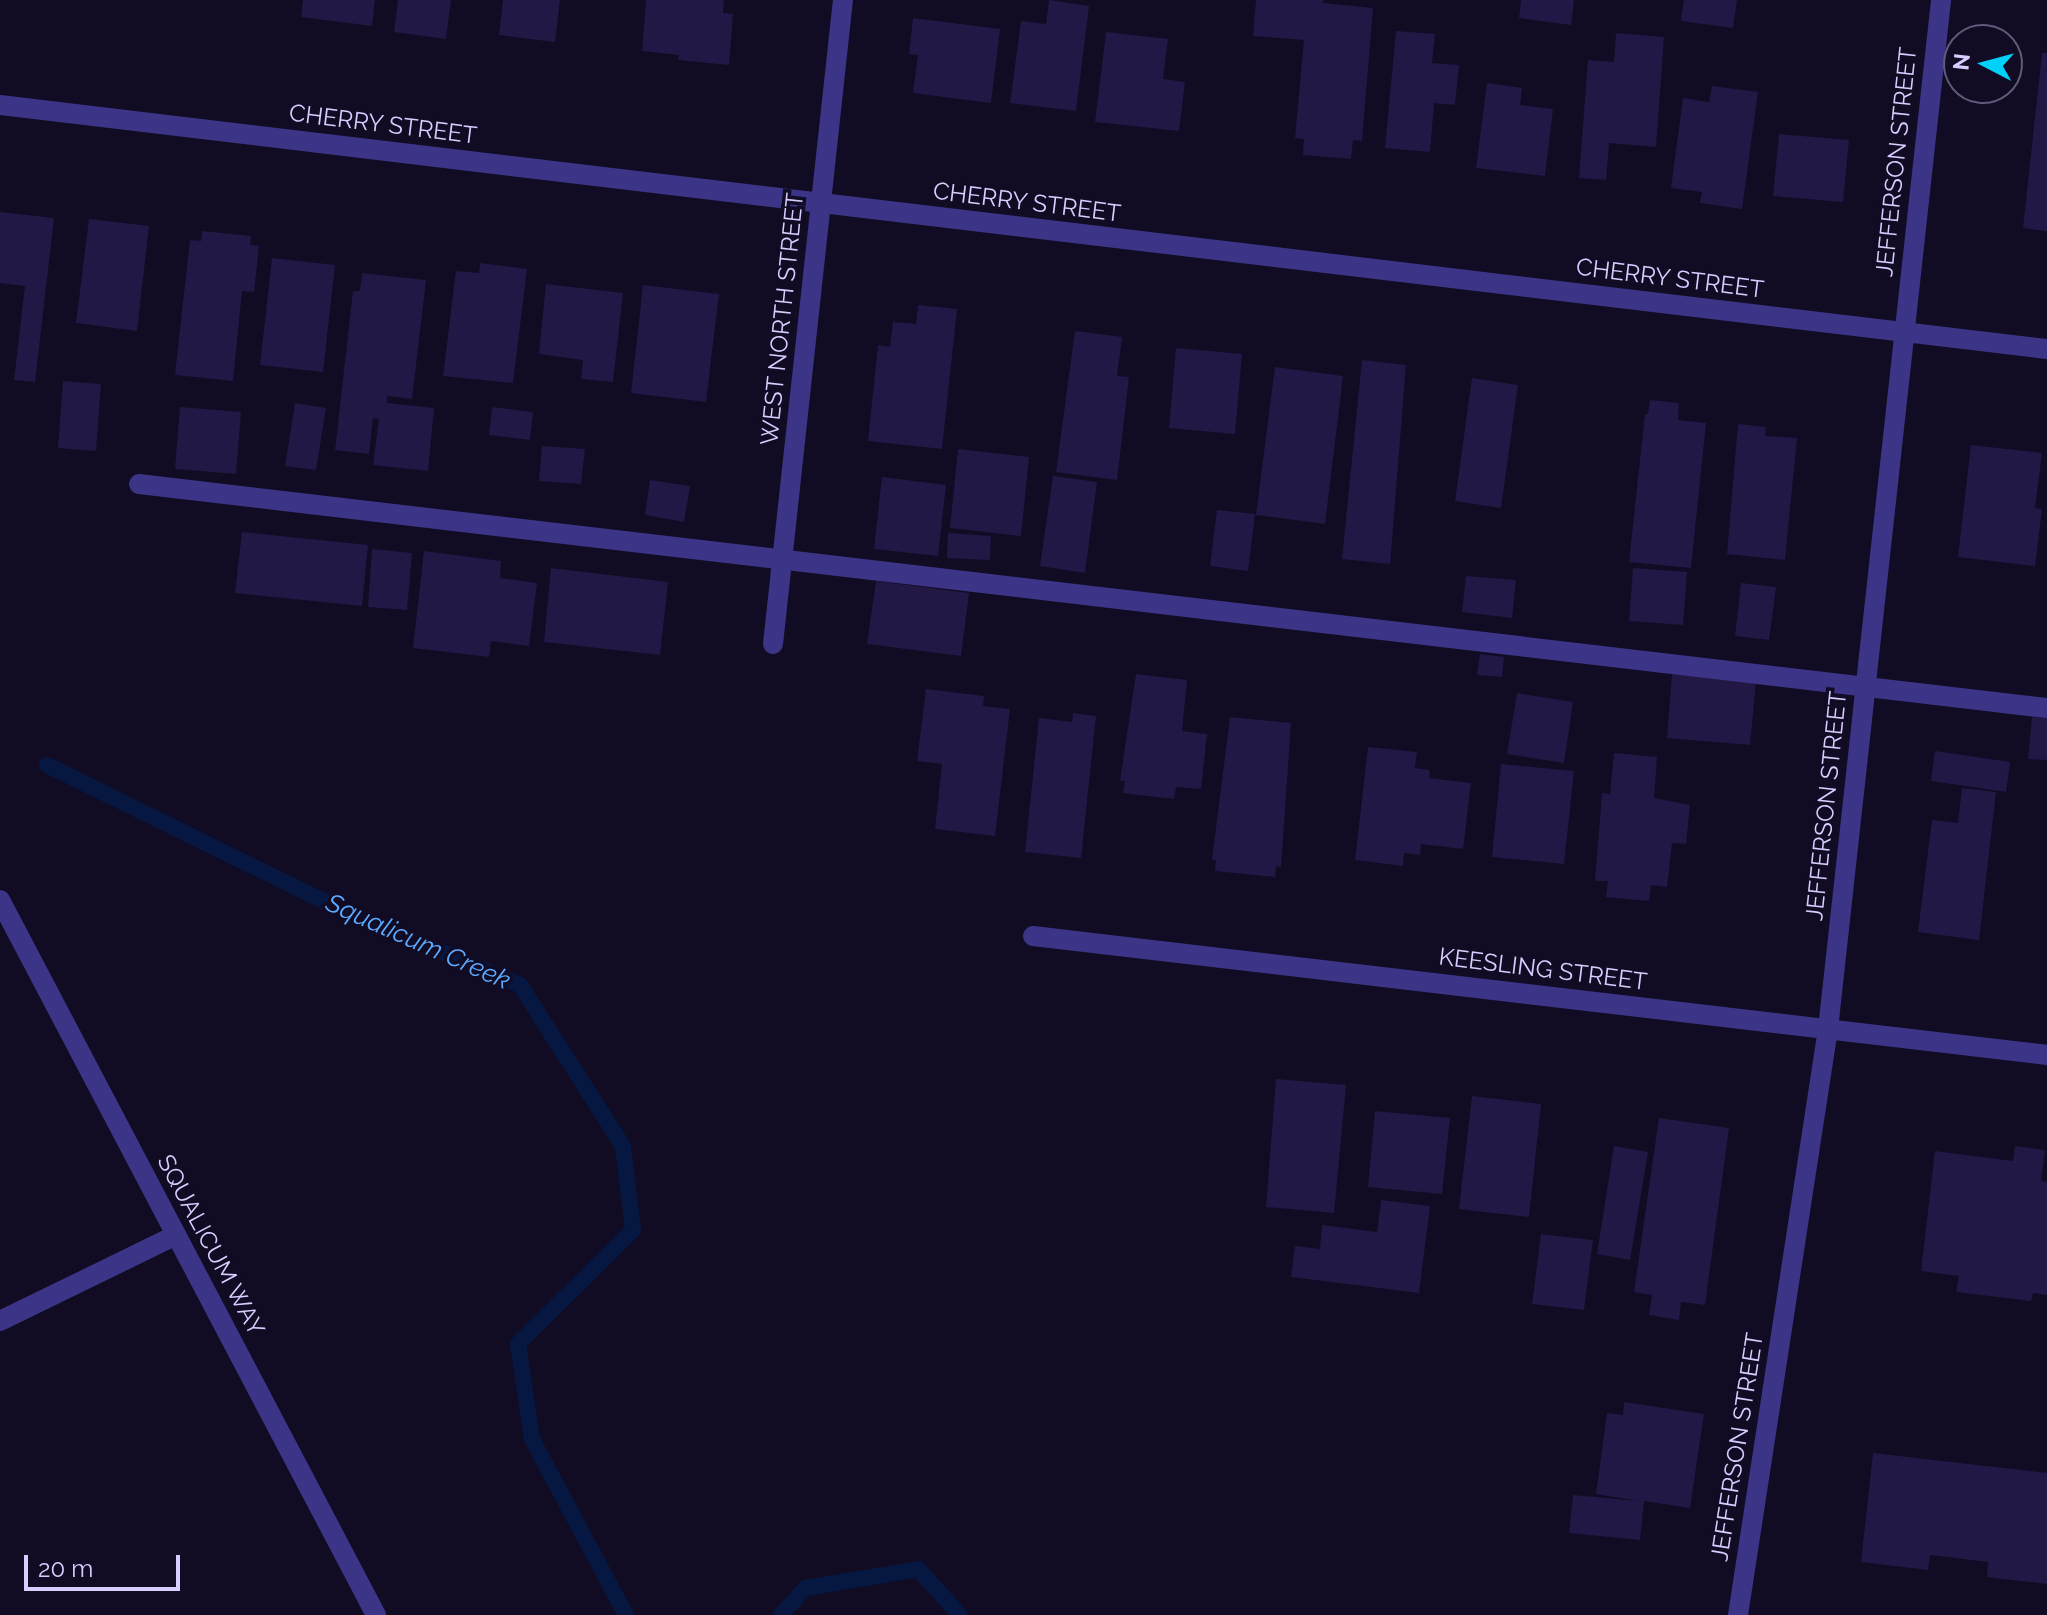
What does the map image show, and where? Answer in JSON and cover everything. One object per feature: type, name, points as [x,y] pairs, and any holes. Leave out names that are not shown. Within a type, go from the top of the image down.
[{"type":"street","name":"WEST NORTH STREET","points":[[773,644],[843,0]]},
{"type":"street","name":"JEFFERSON STREET","points":[[1738,1615],[1828,1029],[1941,0]]},
{"type":"street","name":"CHERRY STREET","points":[[0,105],[2047,349]]},
{"type":"street","points":[[139,484],[2047,708]]},
{"type":"street","name":"SQUALICUM WAY","points":[[0,900],[376,1615]]},
{"type":"street","name":"KEESLING STREET","points":[[1033,936],[2047,1055]]},
{"type":"street","points":[[0,1321],[176,1235]]},
{"type":"building","points":[[303,0],[375,0],[372,26],[301,17]]},
{"type":"building","points":[[398,0],[451,0],[446,39],[394,32]]},
{"type":"building","points":[[503,0],[560,0],[555,42],[499,35]]},
{"type":"building","points":[[646,0],[724,0],[723,13],[733,14],[729,65],[678,60],[679,55],[642,51]]},
{"type":"building","points":[[1049,0],[1089,6],[1076,111],[1010,103],[1021,21],[1046,24]]},
{"type":"building","points":[[1256,0],[1323,0],[1323,3],[1373,8],[1362,141],[1353,140],[1351,159],[1303,155],[1304,139],[1295,138],[1304,40],[1253,36]]},
{"type":"building","points":[[1521,0],[1574,0],[1571,25],[1519,18]]},
{"type":"building","points":[[1684,0],[1737,0],[1733,28],[1681,21]]},
{"type":"building","points":[[913,18],[1000,29],[991,103],[913,93],[918,55],[909,54]]},
{"type":"building","points":[[1396,31],[1435,34],[1432,63],[1459,65],[1455,105],[1434,103],[1430,152],[1385,148]]},
{"type":"building","points":[[1106,32],[1168,39],[1163,79],[1185,82],[1179,131],[1095,122]]},
{"type":"building","points":[[1616,33],[1664,37],[1656,147],[1609,143],[1606,180],[1579,178],[1588,60],[1614,62]]},
{"type":"building","points":[[2042,53],[2047,53],[2047,231],[2023,228]]},
{"type":"building","points":[[1487,83],[1522,88],[1520,105],[1553,109],[1545,176],[1476,168]]},
{"type":"building","points":[[1712,86],[1758,92],[1742,209],[1700,203],[1702,192],[1671,188],[1683,98],[1709,102]]},
{"type":"building","points":[[1779,134],[1849,140],[1843,202],[1773,196]]},
{"type":"building","points":[[0,212],[54,218],[35,382],[14,380],[25,286],[0,283]]},
{"type":"building","points":[[89,219],[149,226],[137,331],[76,323]]},
{"type":"building","points":[[202,231],[251,236],[250,245],[259,246],[254,292],[242,291],[233,381],[175,375],[190,240],[201,241]]},
{"type":"building","points":[[272,258],[335,265],[323,372],[260,365]]},
{"type":"building","points":[[480,263],[527,269],[513,383],[443,376],[456,271],[479,273]]},
{"type":"building","points":[[362,273],[426,280],[412,399],[387,396],[387,403],[434,408],[428,471],[373,465],[379,419],[373,418],[369,454],[335,450],[353,291],[360,291]]},
{"type":"building","points":[[546,284],[623,293],[613,382],[581,379],[583,360],[539,354]]},
{"type":"building","points":[[643,285],[719,294],[706,402],[631,393]]},
{"type":"building","points":[[918,305],[957,309],[942,449],[868,441],[878,345],[890,347],[893,322],[916,324]]},
{"type":"building","points":[[1075,331],[1122,337],[1117,376],[1129,377],[1117,480],[1056,472]]},
{"type":"building","points":[[1176,348],[1242,354],[1235,434],[1169,428]]},
{"type":"building","points":[[1362,360],[1406,365],[1390,564],[1342,559]]},
{"type":"building","points":[[1275,367],[1343,376],[1325,524],[1256,515]]},
{"type":"building","points":[[1472,378],[1518,385],[1501,508],[1455,501]]},
{"type":"building","points":[[63,381],[101,384],[96,451],[58,448]]},
{"type":"building","points":[[1650,400],[1679,403],[1678,420],[1706,423],[1691,568],[1629,562],[1645,414],[1648,414]]},
{"type":"building","points":[[295,403],[326,408],[316,470],[285,466]]},
{"type":"building","points":[[180,407],[241,412],[236,474],[175,469]]},
{"type":"building","points":[[492,407],[533,412],[530,440],[489,435]]},
{"type":"building","points":[[1738,424],[1766,427],[1765,436],[1797,438],[1785,560],[1727,554]]},
{"type":"building","points":[[1971,445],[2042,453],[2035,508],[2042,509],[2035,566],[1958,557]]},
{"type":"building","points":[[542,446],[585,449],[581,484],[539,481]]},
{"type":"building","points":[[958,449],[1029,457],[1021,536],[950,528]]},
{"type":"building","points":[[1053,476],[1097,482],[1085,573],[1040,566]]},
{"type":"building","points":[[882,477],[946,485],[938,556],[874,549]]},
{"type":"building","points":[[650,480],[690,486],[684,522],[645,515]]},
{"type":"building","points":[[1217,510],[1255,514],[1248,571],[1210,566]]},
{"type":"building","points":[[242,532],[368,545],[362,606],[235,593]]},
{"type":"building","points":[[948,533],[991,536],[990,560],[947,558]]},
{"type":"building","points":[[372,549],[412,553],[407,610],[368,607]]},
{"type":"building","points":[[424,551],[501,561],[500,578],[537,583],[529,646],[491,641],[489,657],[413,648]]},
{"type":"building","points":[[551,568],[668,582],[660,655],[544,642]]},
{"type":"building","points":[[1633,568],[1687,572],[1683,625],[1629,621]]},
{"type":"building","points":[[1466,576],[1516,580],[1512,618],[1462,612]]},
{"type":"building","points":[[876,581],[969,593],[961,656],[867,644]]},
{"type":"building","points":[[1741,583],[1776,587],[1769,640],[1735,636]]},
{"type":"building","points":[[1480,654],[1504,657],[1502,677],[1477,675]]},
{"type":"building","points":[[1136,674],[1187,680],[1182,731],[1207,734],[1201,789],[1176,787],[1174,799],[1123,793],[1125,781],[1120,781]]},
{"type":"building","points":[[1672,674],[1756,681],[1750,745],[1667,738]]},
{"type":"building","points":[[926,689],[984,696],[983,706],[1010,709],[995,836],[935,829],[942,764],[917,761]]},
{"type":"building","points":[[1517,693],[1573,702],[1564,763],[1507,754]]},
{"type":"building","points":[[1073,713],[1096,716],[1081,858],[1025,852],[1039,718],[1072,722]]},
{"type":"building","points":[[1230,717],[1291,723],[1281,867],[1276,866],[1275,877],[1215,871],[1216,860],[1212,860]]},
{"type":"building","points":[[2032,717],[2047,718],[2047,760],[2028,759]]},
{"type":"building","points":[[1368,747],[1417,752],[1415,768],[1430,770],[1429,778],[1471,783],[1463,849],[1421,844],[1420,855],[1404,853],[1403,866],[1355,860]]},
{"type":"building","points":[[1935,751],[2010,762],[2006,792],[1931,781]]},
{"type":"building","points":[[1614,753],[1657,757],[1654,798],[1690,805],[1686,844],[1672,843],[1667,887],[1651,885],[1649,901],[1606,897],[1608,881],[1595,881],[1602,793],[1610,794]]},
{"type":"building","points":[[1501,764],[1574,771],[1564,864],[1492,857]]},
{"type":"building","points":[[1962,788],[1996,792],[1979,940],[1918,932],[1932,820],[1958,823]]},
{"type":"building","points":[[1276,1079],[1346,1085],[1334,1213],[1266,1207]]},
{"type":"building","points":[[1472,1096],[1541,1104],[1529,1217],[1459,1209]]},
{"type":"building","points":[[1375,1111],[1450,1118],[1442,1194],[1368,1187]]},
{"type":"building","points":[[1659,1118],[1729,1128],[1705,1305],[1681,1302],[1679,1320],[1649,1315],[1652,1295],[1634,1292]]},
{"type":"building","points":[[1614,1146],[1648,1152],[1630,1260],[1597,1254]]},
{"type":"building","points":[[2015,1146],[2045,1150],[2041,1181],[2047,1182],[2047,1295],[2033,1293],[2031,1301],[1956,1292],[1959,1276],[1921,1271],[1935,1151],[2013,1161]]},
{"type":"building","points":[[1381,1200],[1430,1206],[1419,1293],[1291,1277],[1295,1246],[1320,1249],[1322,1225],[1377,1232]]},
{"type":"building","points":[[1541,1234],[1593,1240],[1584,1310],[1532,1304]]},
{"type":"building","points":[[1624,1402],[1704,1414],[1690,1508],[1644,1501],[1640,1540],[1569,1533],[1573,1495],[1638,1501],[1596,1494],[1607,1413],[1623,1415]]},
{"type":"building","points":[[1873,1453],[2047,1473],[2047,1584],[1987,1577],[1988,1562],[1930,1555],[1928,1570],[1861,1562]]},
{"type":"waterway","name":"Squalicum Creek","points":[[47,765],[333,906],[520,985],[623,1146],[633,1230],[518,1344],[532,1439],[626,1615]]},
{"type":"waterway","name":"Squalicum Creek","points":[[781,1615],[805,1588],[918,1569],[960,1615]]}]
